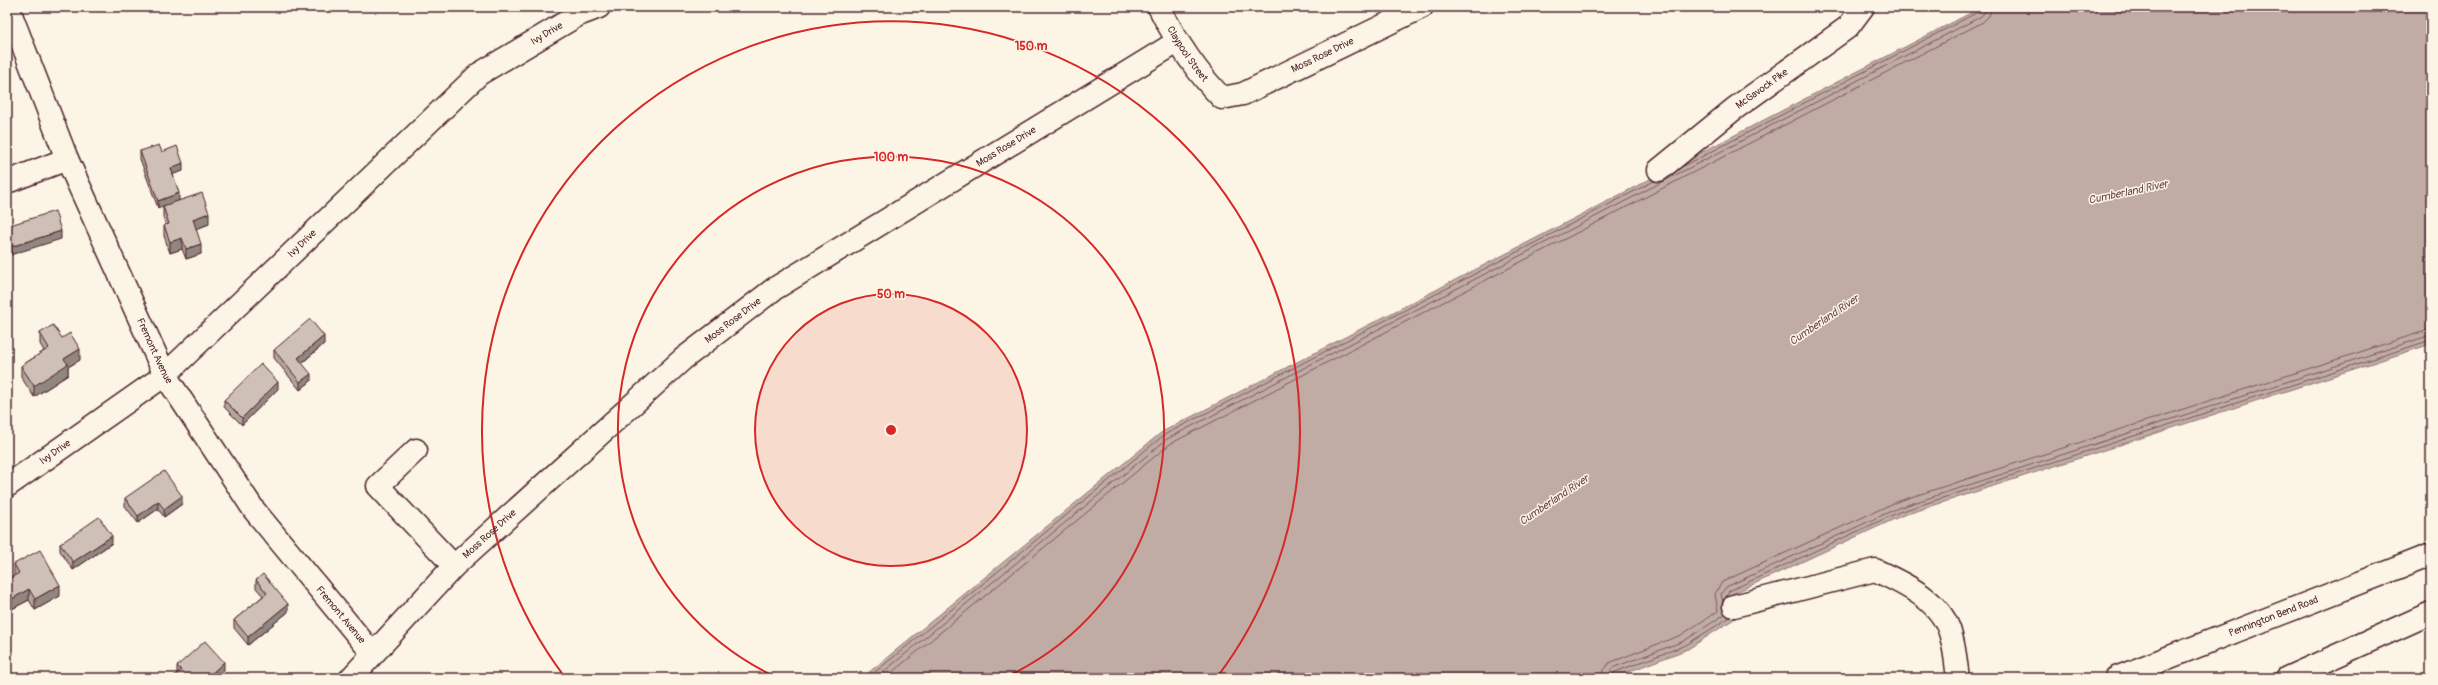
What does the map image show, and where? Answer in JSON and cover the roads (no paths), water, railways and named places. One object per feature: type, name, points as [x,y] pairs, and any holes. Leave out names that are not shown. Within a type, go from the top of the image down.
[{"type":"street","name":"Fremont Avenue","points":[[8,7],[67,159],[165,375],[254,510],[373,654]]},
{"type":"street","name":"Ivy Drive","points":[[7,486],[165,375],[479,74],[578,15],[599,7]]},
{"type":"street","name":"Claypool Street","points":[[1159,7],[1177,42],[1206,82],[1222,98]]},
{"type":"street","name":"Moss Rose Drive","points":[[1222,98],[1243,94],[1422,7]]},
{"type":"street","name":"McGavock Pike","points":[[1659,170],[1734,108],[1848,27],[1863,7]]},
{"type":"street","name":"Moss Rose Drive","points":[[351,678],[454,566],[683,359],[774,289],[1177,42]]},
{"type":"street","points":[[7,182],[67,159]]},
{"type":"street","points":[[416,450],[378,486],[454,566]]},
{"type":"street","name":"Pennington Bend Road","points":[[2116,678],[2431,555]]},
{"type":"street","points":[[1734,606],[1875,570],[1920,593],[1943,616],[1951,635],[1958,678]]},
{"type":"street","points":[[2287,678],[2431,613]]},
{"type":"water","name":"Cumberland River","points":[[1982,7],[2431,7],[2431,344],[1901,516],[1730,595],[1737,617],[1688,649],[1612,678],[862,678],[1162,432]]}]
